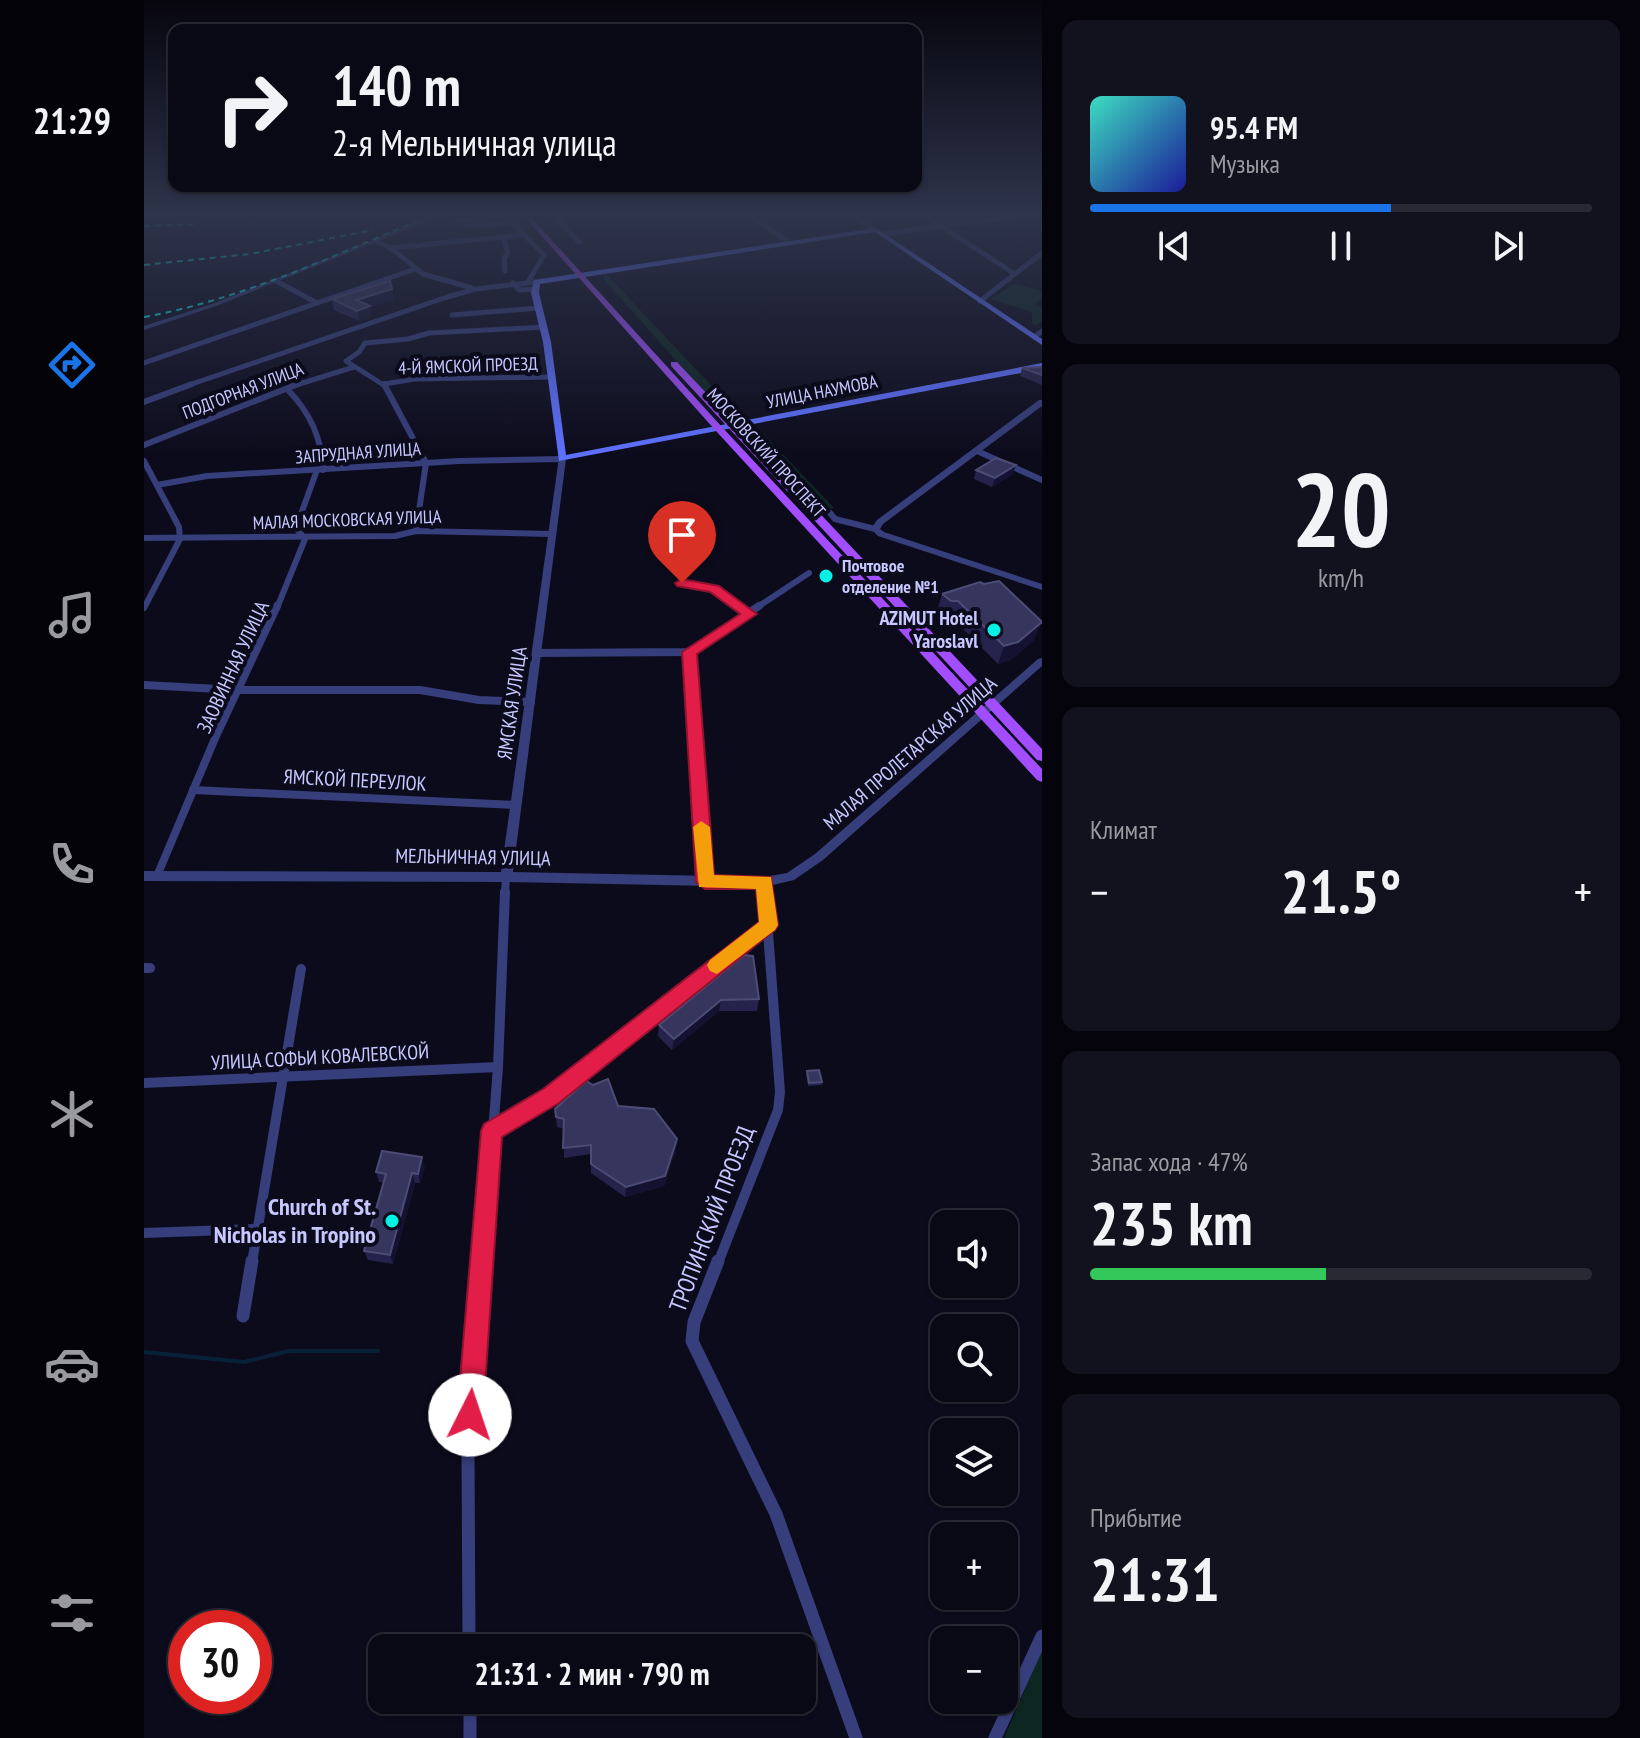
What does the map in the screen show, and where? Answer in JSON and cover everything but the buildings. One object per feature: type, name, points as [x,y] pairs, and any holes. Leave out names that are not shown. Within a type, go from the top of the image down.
[{"type":"main road","name":"ЯМСКАЯ УЛИЦА","points":[[537,295],[553,377],[562,459]]},
{"type":"main road","name":"МОСКОВСКИЙ ПРОСПЕКТ","points":[[604,295],[719,429],[1042,777]]},
{"type":"main road","name":"МОСКОВСКИЙ ПРОСПЕКТ","points":[[606,295],[1042,757]]},
{"type":"main road","points":[[971,295],[1042,343]]},
{"type":"main road","name":"УЛИЦА НАУМОВА","points":[[562,459],[1042,366]]},
{"type":"street","points":[[144,328],[236,295]]},
{"type":"street","points":[[302,295],[317,303]]},
{"type":"street","points":[[144,363],[340,295]]},
{"type":"street","points":[[144,402],[268,356],[457,295]]},
{"type":"street","points":[[980,301],[988,295]]},
{"type":"street","points":[[452,315],[538,308]]},
{"type":"street","points":[[416,531],[426,463],[384,384],[346,361],[348,357],[359,352],[365,343],[408,339],[429,333],[545,327]]},
{"type":"street","points":[[1034,337],[1042,331]]},
{"type":"street","name":"ПОДГОРНАЯ УЛИЦА","points":[[144,445],[287,389],[354,367]]},
{"type":"street","name":"4-Й ЯМСКОЙ ПРОЕЗД","points":[[384,384],[415,379],[553,377]]},
{"type":"street","points":[[287,389],[302,402],[324,449],[320,470]]},
{"type":"street","points":[[875,529],[1042,402]]},
{"type":"street","points":[[977,451],[1042,480]]},
{"type":"street","name":"ЗАПРУДНАЯ УЛИЦА","points":[[157,485],[184,478],[426,463],[562,459]]},
{"type":"street","name":"ЯМСКАЯ УЛИЦА","points":[[469,1634],[468,1447],[498,1067],[506,877],[562,459]]},
{"type":"street","points":[[144,461],[179,527],[180,539],[144,608]]},
{"type":"street","name":"ЗАОВИННАЯ УЛИЦА","points":[[150,876],[282,601],[305,539],[296,528],[320,470]]},
{"type":"street","points":[[830,513],[835,519],[875,529],[881,534],[1042,587]]},
{"type":"street","name":"МАЛАЯ МОСКОВСКАЯ УЛИЦА","points":[[144,538],[395,536],[416,531],[551,534]]},
{"type":"street","points":[[538,653],[689,652],[809,573]]},
{"type":"street","points":[[682,583],[714,589],[749,614]]},
{"type":"street","points":[[689,652],[705,882]]},
{"type":"street","name":"МАЛАЯ ПРОЛЕТАРСКАЯ УЛИЦА","points":[[800,871],[1042,661]]},
{"type":"street","points":[[144,685],[237,690],[420,690],[479,700],[531,702]]},
{"type":"street","name":"ЯМСКОЙ ПЕРЕУЛОК","points":[[193,790],[516,805]]},
{"type":"street","name":"МЕЛЬНИЧНАЯ УЛИЦА","points":[[150,876],[506,877],[764,882],[790,877],[800,871]]},
{"type":"street","name":"ТРОПИНСКИЙ ПРОЕЗД","points":[[764,882],[778,1110],[694,1322],[692,1341],[776,1514],[856,1738]]},
{"type":"street","points":[[492,1131],[551,1096],[769,925]]},
{"type":"street","points":[[243,1316],[301,969]]},
{"type":"street","name":"УЛИЦА СОФЬИ КОВАЛЕВСКОЙ","points":[[144,1083],[498,1067]]},
{"type":"street","points":[[144,1233],[259,1229]]},
{"type":"street","points":[[995,1738],[1042,1636]]},
{"type":"street","points":[[470,1714],[470,1738]]},
{"type":"green space","points":[[618,295],[626,295],[741,417],[725,416]]},
{"type":"green space","points":[[996,295],[1042,295],[1035,304],[1042,308],[1042,321],[1032,324],[1032,312],[990,299]]},
{"type":"green space","points":[[758,428],[834,508],[817,512],[750,435],[751,430]]},
{"type":"green space","points":[[1042,1650],[1042,1738],[1004,1738],[1014,1714],[1018,1714],[1018,1706]]},
{"type":"waterway","points":[[144,1352],[244,1362],[289,1351],[378,1351]]},
{"type":"railway","points":[[144,317],[231,295]]},
{"type":"slow traffic","points":[[701,827],[705,882],[764,882],[769,925],[717,965]]},
{"type":"place","name":"Почтовое отделение №1","points":[[826,576]]},
{"type":"place","name":"AZIMUT Hotel Yaroslavl","points":[[994,630]]},
{"type":"place","name":"Church of St. Nicholas in Tropino","points":[[392,1221]]},
{"type":"route","points":[[470,1415],[492,1131],[551,1096],[769,925],[764,882],[705,882],[689,652],[749,614],[714,589],[682,583]]}]
